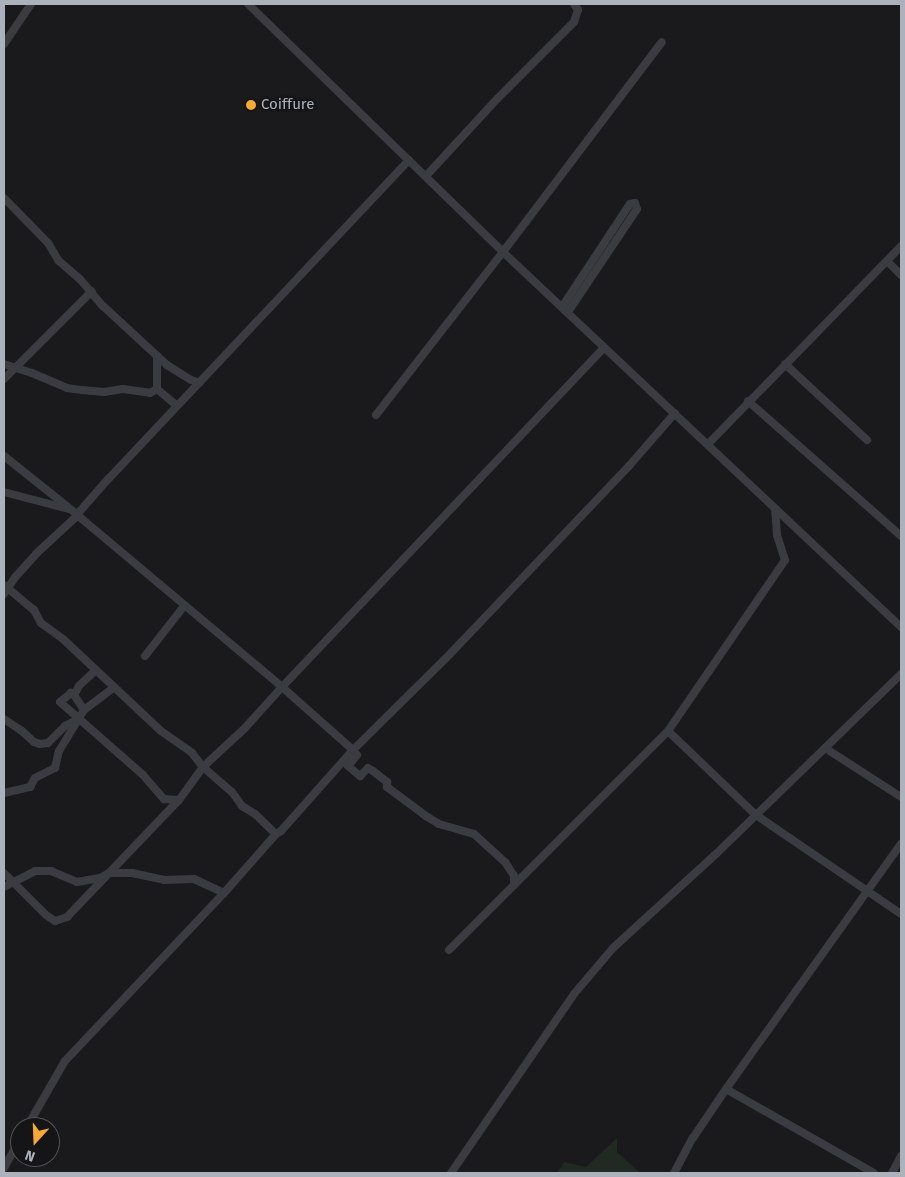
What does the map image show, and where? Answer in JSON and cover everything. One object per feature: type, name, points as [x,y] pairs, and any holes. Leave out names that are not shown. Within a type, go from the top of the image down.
[{"type":"street","points":[[4,44],[30,4]]},
{"type":"street","points":[[248,4],[604,348],[901,627]]},
{"type":"street","points":[[426,176],[496,99],[574,22],[578,10],[574,4]]},
{"type":"street","points":[[376,415],[504,252],[662,42]]},
{"type":"street","points":[[276,834],[256,814],[242,806],[232,792],[203,767],[192,753],[161,731],[62,639],[41,624],[34,610],[5,589],[37,553],[78,515],[176,405],[200,383],[409,160]]},
{"type":"street","points":[[4,198],[48,243],[59,261],[92,292],[103,306],[157,356],[175,370],[200,383]]},
{"type":"street","points":[[630,204],[635,204],[636,209],[565,310],[630,204]]},
{"type":"street","points":[[708,444],[901,246]]},
{"type":"street","points":[[887,261],[901,274]]},
{"type":"street","points":[[4,379],[92,292]]},
{"type":"street","points":[[4,873],[55,921],[67,918],[179,800],[203,767],[245,728],[604,348]]},
{"type":"street","points":[[157,356],[157,389],[176,405]]},
{"type":"street","points":[[4,364],[67,388],[82,390],[138,390],[150,393],[157,389]]},
{"type":"street","points":[[785,364],[867,440]]},
{"type":"street","points":[[748,401],[901,536]]},
{"type":"street","points":[[33,1117],[65,1062],[224,893],[353,750],[442,661],[630,466],[675,413]]},
{"type":"street","points":[[4,456],[71,509],[282,687],[353,750],[357,755],[348,766],[360,776],[368,768],[373,771],[387,782],[387,787],[439,824],[474,834],[511,871],[514,876],[514,886]]},
{"type":"street","points":[[4,492],[71,509]]},
{"type":"street","points":[[449,950],[668,731],[785,560],[777,535],[775,509]]},
{"type":"street","points":[[145,656],[184,606]]},
{"type":"street","points":[[74,695],[78,686],[96,670]]},
{"type":"street","points":[[452,1173],[574,994],[613,948],[756,815],[901,674]]},
{"type":"street","points":[[4,793],[30,787],[35,778],[55,768],[59,751],[84,710],[114,687]]},
{"type":"street","points":[[74,695],[71,693],[60,702],[78,720],[143,775],[164,799],[179,800]]},
{"type":"street","points":[[74,695],[84,710]]},
{"type":"street","points":[[4,719],[40,744],[48,743],[65,726],[78,720]]},
{"type":"street","points":[[668,731],[756,815],[901,914]]},
{"type":"street","points":[[825,748],[901,797]]},
{"type":"street","points":[[674,1173],[693,1138],[726,1090],[901,844]]},
{"type":"street","points":[[4,887],[35,871],[51,871],[77,882],[100,878],[109,873],[132,873],[164,880],[194,879],[224,893]]},
{"type":"street","points":[[726,1090],[874,1173]]},
{"type":"street","points":[[892,1173],[901,1156]]},
{"type":"shaded area","points":[[617,1138],[617,1152],[640,1173],[557,1173],[564,1162],[586,1167]]},
{"type":"place","name":"Coiffure","points":[[251,105]]}]
